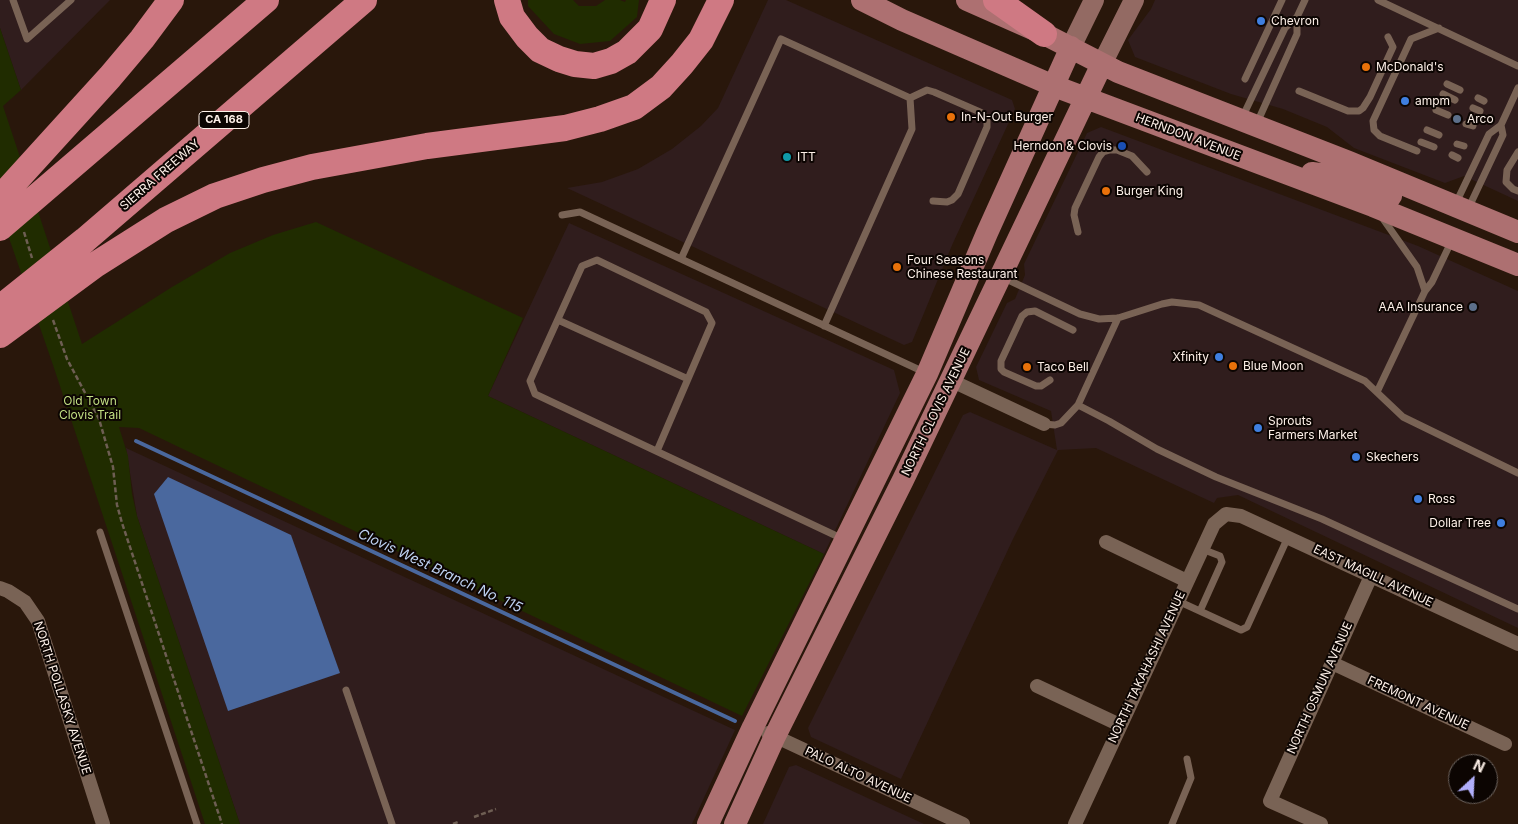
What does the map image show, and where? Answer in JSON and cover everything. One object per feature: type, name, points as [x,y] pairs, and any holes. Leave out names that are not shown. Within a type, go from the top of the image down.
[{"type":"highway","points":[[0,198],[126,58],[171,0]]},
{"type":"highway","points":[[224,34],[256,0]]},
{"type":"highway","points":[[11,228],[67,170],[266,0]]},
{"type":"highway","name":"SIERRA FREEWAY","points":[[4,319],[85,240],[364,0]]},
{"type":"highway","points":[[507,0],[512,17],[527,37],[540,50],[575,64],[594,66],[611,61],[627,52],[650,29],[663,0]]},
{"type":"highway","points":[[4,319],[174,216],[215,196],[263,180],[312,167],[426,146],[565,128],[600,120],[634,107],[662,87],[682,64],[700,40],[721,0]]},
{"type":"highway","points":[[996,0],[1044,34]]},
{"type":"main road","name":"HERNDON AVENUE","points":[[862,0],[902,20],[1054,86],[1373,206],[1518,265]]},
{"type":"main road","points":[[967,0],[1044,34],[1118,72],[1249,122],[1518,232]]},
{"type":"main road","name":"NORTH CLOVIS AVENUE","points":[[708,824],[753,726],[927,374],[987,233],[1094,0]]},
{"type":"main road","name":"NORTH CLOVIS AVENUE","points":[[735,824],[775,736],[903,480],[950,380],[1002,277],[1085,97],[1134,0]]},
{"type":"main road","points":[[1264,165],[1343,177],[1437,214],[1452,215],[1462,208]]},
{"type":"main road","points":[[1453,237],[1464,230],[1472,229],[1518,247]]},
{"type":"main road","points":[[950,380],[943,371],[973,294],[987,233]]},
{"type":"street","points":[[950,380],[1044,424]]},
{"type":"street","name":"EAST MAGILL AVENUE","points":[[1226,514],[1241,516],[1518,644]]},
{"type":"street","name":"NORTH TAKAHASHI AVENUE","points":[[1075,824],[1214,524],[1226,514]]},
{"type":"street","points":[[1106,542],[1187,581]]},
{"type":"street","name":"NORTH OSMUN AVENUE","points":[[1321,824],[1270,801],[1371,576]]},
{"type":"street","name":"NORTH POLLASKY AVENUE","points":[[0,588],[24,602],[38,621],[103,824]]},
{"type":"street","name":"FREMONT AVENUE","points":[[1332,663],[1505,744]]},
{"type":"street","points":[[1037,686],[1120,725]]},
{"type":"street","name":"PALO ALTO AVENUE","points":[[753,726],[963,824]]},
{"type":"lane","points":[[13,0],[27,38],[71,0]]},
{"type":"lane","points":[[1245,79],[1282,0]]},
{"type":"lane","points":[[1249,122],[1285,28],[1297,17],[1305,0]]},
{"type":"lane","points":[[1378,0],[1518,66]]},
{"type":"lane","points":[[1249,122],[1297,34],[1297,17]]},
{"type":"lane","points":[[1417,151],[1380,136],[1374,130],[1372,121],[1411,38],[1439,28]]},
{"type":"lane","points":[[1299,91],[1348,111],[1359,111],[1370,98],[1393,48],[1388,36]]},
{"type":"lane","points":[[681,259],[781,39],[910,98],[927,90],[983,114],[987,121],[987,127],[958,194],[947,202],[933,201]]},
{"type":"lane","points":[[1448,84],[1460,90]]},
{"type":"lane","points":[[1462,208],[1489,134],[1501,126],[1518,90]]},
{"type":"lane","points":[[1443,94],[1455,100]]},
{"type":"lane","points":[[824,326],[912,129],[910,98]]},
{"type":"lane","points":[[1436,110],[1448,115]]},
{"type":"lane","points":[[1462,208],[1503,135],[1501,126]]},
{"type":"lane","points":[[1427,130],[1439,135]]},
{"type":"lane","points":[[1421,142],[1434,147]]},
{"type":"lane","points":[[1078,232],[1074,215],[1075,208],[1098,157],[1104,152],[1117,150],[1132,156],[1147,172]]},
{"type":"lane","points":[[1518,152],[1507,170],[1506,182],[1518,191]]},
{"type":"lane","points":[[1373,206],[1417,267],[1425,290]]},
{"type":"lane","points":[[562,215],[580,212],[927,374]]},
{"type":"lane","points":[[1377,392],[1425,290],[1432,282],[1453,237]]},
{"type":"lane","points":[[656,451],[712,323],[706,312],[597,260],[582,266],[530,381],[535,394],[656,451],[846,540]]},
{"type":"lane","points":[[1002,277],[1080,314],[1099,319],[1118,318],[1172,302],[1199,305],[1357,377],[1377,392],[1403,417],[1518,473]]},
{"type":"lane","points":[[1050,380],[1045,384],[1036,386],[1004,372],[1001,369],[1001,361],[1022,316],[1027,312],[1035,311],[1073,330]]},
{"type":"lane","points":[[1044,424],[1055,425],[1061,423],[1078,406],[1118,318]]},
{"type":"lane","points":[[558,320],[688,379]]},
{"type":"lane","points":[[1078,406],[1109,421],[1156,449],[1216,477],[1322,519],[1518,609]]},
{"type":"lane","points":[[100,532],[197,824]]},
{"type":"lane","points":[[1178,601],[1241,630],[1247,627],[1288,537]]},
{"type":"lane","points":[[1200,611],[1222,562],[1220,556],[1202,549]]},
{"type":"lane","points":[[346,690],[392,824]]},
{"type":"lane","points":[[1172,824],[1191,778],[1187,759]]},
{"type":"path","points":[[11,228],[35,266]]},
{"type":"path","points":[[51,313],[67,359],[99,419],[113,467],[117,505],[122,523],[222,824]]},
{"type":"path","points":[[474,817],[496,809]]},
{"type":"path","points":[[453,824],[458,822]]},
{"type":"shaded area","points":[[0,0],[110,0],[21,90],[0,28]]},
{"type":"shaded area","points":[[768,0],[786,0],[1012,100],[1015,109],[953,243],[912,342],[904,345],[567,188],[602,182],[638,169],[672,149],[701,126],[718,108]]},
{"type":"shaded area","points":[[1155,0],[1518,0],[1518,201],[1464,176],[1445,183],[1354,148],[1327,127],[1283,109],[1231,94],[1135,57],[1128,40],[1151,9]]},
{"type":"shaded area","points":[[1101,127],[1418,246],[1518,291],[1518,628],[1238,495],[1217,498],[1214,503],[1096,448],[1058,450],[1013,539],[901,779],[811,737],[808,728],[963,415],[970,412],[1057,450],[1051,411],[979,380],[976,367],[1007,303],[1015,299],[1025,275],[1024,264],[1087,133]]},
{"type":"shaded area","points":[[569,223],[894,370],[900,393],[824,554],[488,396]]},
{"type":"shaded area","points":[[126,448],[735,730],[692,824],[240,824],[137,516]]},
{"type":"shaded area","points":[[796,765],[924,824],[763,824],[789,767]]},
{"type":"green space","points":[[528,0],[573,0],[579,6],[596,6],[605,0],[625,2],[626,0],[639,0],[637,17],[610,41],[580,44],[554,34],[528,6]]},
{"type":"green space","name":"Old Town Clovis Trail","points":[[0,28],[21,90],[3,106],[82,344],[230,253],[273,235],[316,222],[523,318],[488,396],[824,554],[742,716],[139,428],[119,427],[128,456],[132,494],[137,516],[240,824],[205,824],[53,365],[0,212]]},
{"type":"water","points":[[168,477],[291,535],[340,673],[228,711],[154,494]]},
{"type":"waterway","name":"Clovis West Branch No. 115","points":[[136,441],[735,721]]},
{"type":"place","name":"Chevron","points":[[1261,21]]},
{"type":"place","name":"McDonald's","points":[[1366,67]]},
{"type":"place","name":"ampm","points":[[1405,101]]},
{"type":"place","name":"In-N-Out Burger","points":[[951,117]]},
{"type":"place","name":"Arco","points":[[1457,119]]},
{"type":"place","name":"Herndon & Clovis","points":[[1122,146]]},
{"type":"place","name":"ITT","points":[[787,157]]},
{"type":"place","name":"Burger King","points":[[1106,191]]},
{"type":"place","name":"Four Seasons Chinese Restaurant","points":[[897,267]]},
{"type":"place","name":"AAA Insurance","points":[[1473,307]]},
{"type":"place","name":"Xfinity","points":[[1219,357]]},
{"type":"place","name":"Blue Moon","points":[[1233,366]]},
{"type":"place","name":"Taco Bell","points":[[1027,367]]},
{"type":"place","name":"Sprouts Farmers Market","points":[[1258,428]]},
{"type":"place","name":"Skechers","points":[[1356,457]]},
{"type":"place","name":"Ross","points":[[1418,499]]},
{"type":"place","name":"Dollar Tree","points":[[1501,523]]}]
